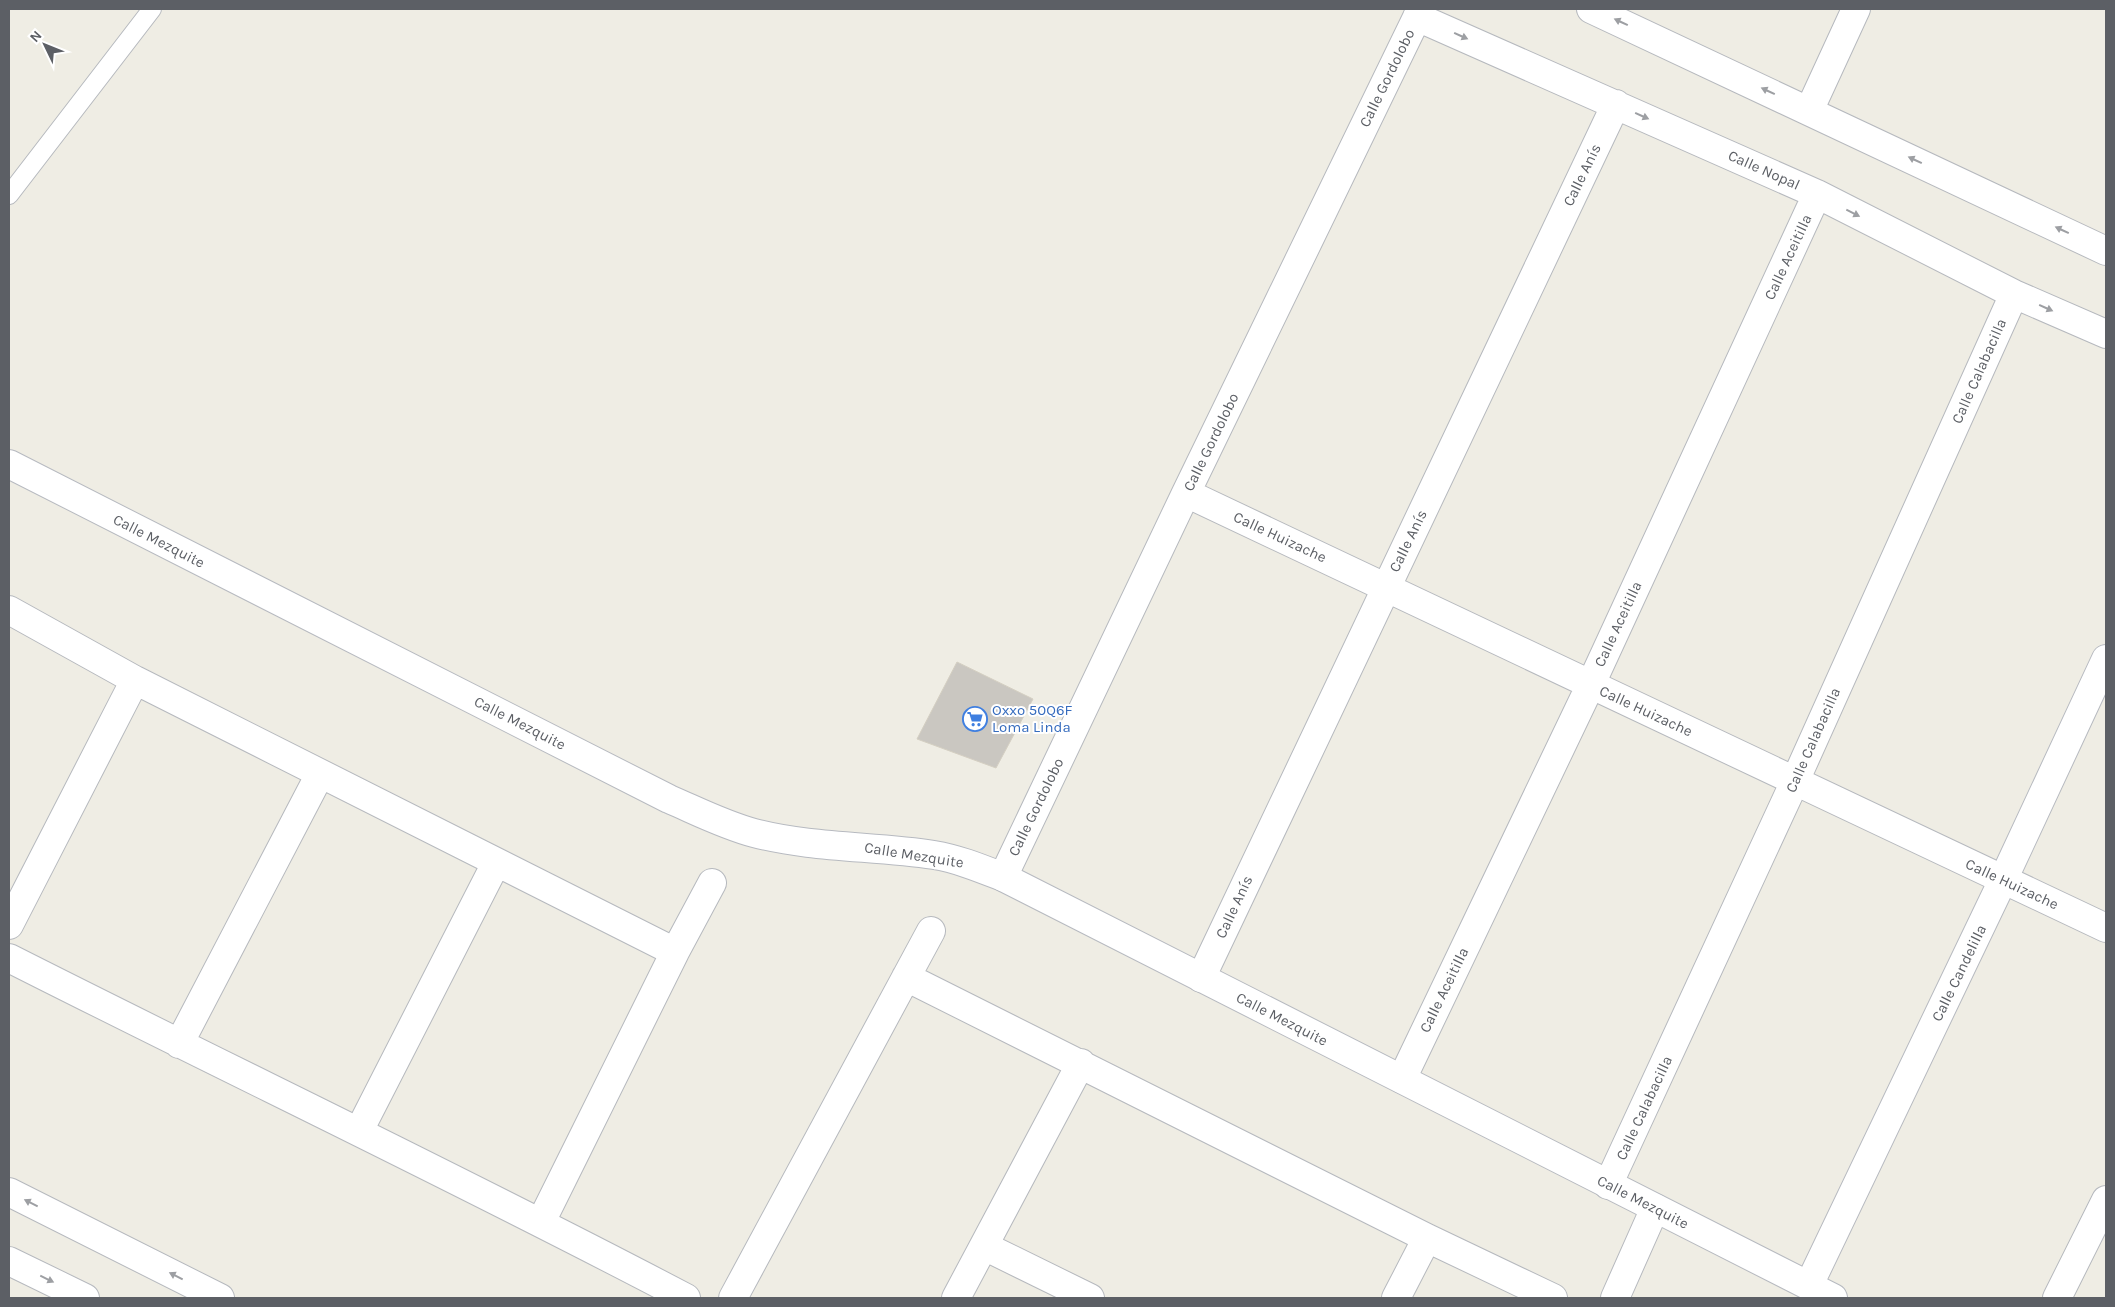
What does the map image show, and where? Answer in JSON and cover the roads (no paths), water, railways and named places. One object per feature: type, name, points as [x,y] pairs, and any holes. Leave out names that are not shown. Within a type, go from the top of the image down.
[{"type":"street","points":[[1591,9],[2106,250]]},
{"type":"street","points":[[1809,111],[1856,9]]},
{"type":"street","name":"Calle Nopal","points":[[1419,13],[1817,194],[2014,294],[2106,334]]},
{"type":"street","name":"Calle Gordolobo","points":[[1003,877],[1186,493],[1419,13]]},
{"type":"street","name":"Calle Anís","points":[[1201,978],[1616,104]]},
{"type":"street","name":"Calle Aceitilla","points":[[1402,1079],[1591,684],[1817,194]]},
{"type":"street","name":"Calle Calabacilla","points":[[1608,1185],[1795,781],[2014,294]]},
{"type":"street","name":"Calle Mezquite","points":[[9,464],[660,794],[716,820],[754,833],[793,840],[934,855],[967,863],[1003,877],[1655,1208],[1806,1292],[1834,1298]]},
{"type":"street","name":"Calle Huizache","points":[[1186,493],[2106,928]]},
{"type":"street","points":[[9,610],[135,680],[675,952]]},
{"type":"street","name":"Calle Candelilla","points":[[1806,1292],[2003,880],[2106,659]]},
{"type":"street","points":[[9,925],[135,680]]},
{"type":"street","points":[[179,1044],[320,774]]},
{"type":"street","points":[[359,1131],[496,863]]},
{"type":"street","points":[[541,1222],[675,952],[712,883]]},
{"type":"street","points":[[733,1298],[931,931]]},
{"type":"street","points":[[9,958],[541,1222],[686,1298]]},
{"type":"street","points":[[906,977],[1427,1238],[1553,1298]]},
{"type":"street","points":[[956,1298],[1081,1063]]},
{"type":"street","points":[[9,1192],[220,1298]]},
{"type":"street","points":[[2057,1298],[2106,1200]]},
{"type":"street","points":[[1615,1298],[1655,1208]]},
{"type":"street","points":[[1396,1298],[1427,1238]]},
{"type":"street","points":[[984,1246],[1090,1298]]},
{"type":"street","points":[[9,1261],[85,1298]]},
{"type":"lane","points":[[9,195],[152,9]]},
{"type":"place","name":"Oxxo 50Q6F Loma Linda","points":[[975,719]]}]
